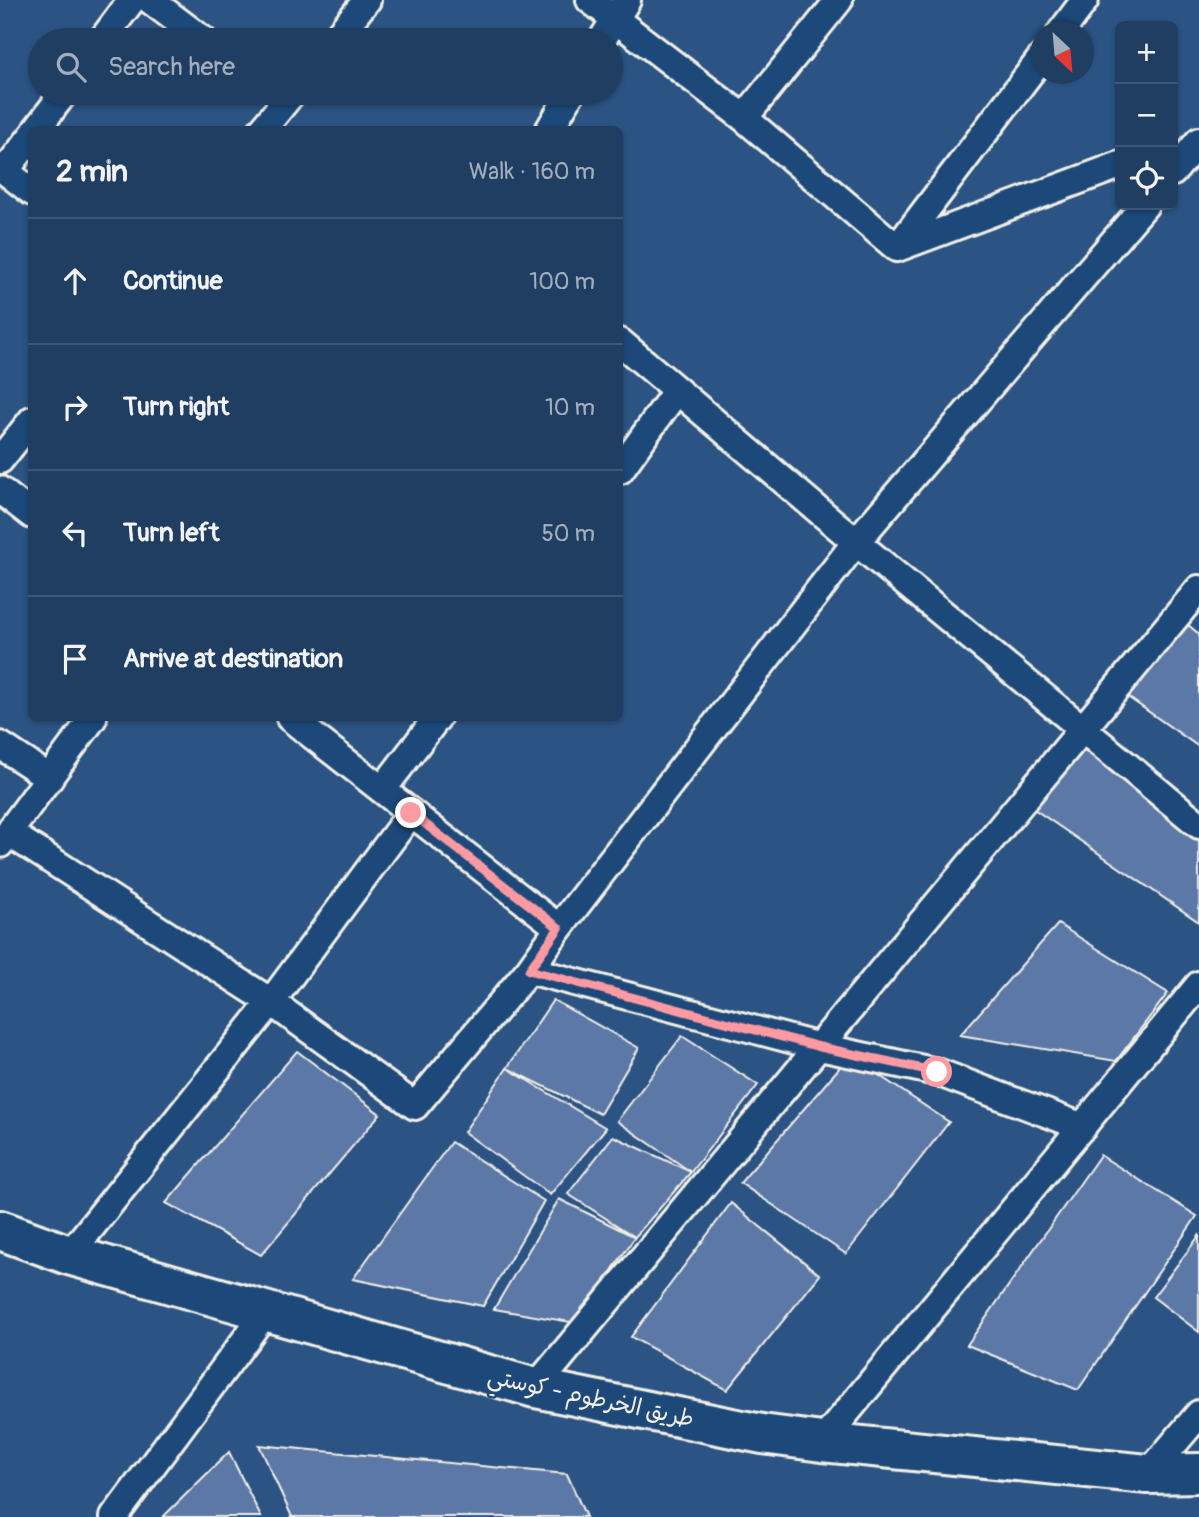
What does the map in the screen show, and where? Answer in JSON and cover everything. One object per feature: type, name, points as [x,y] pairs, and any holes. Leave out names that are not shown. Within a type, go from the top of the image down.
[{"type":"highway","name":"طريق الخرطوم - كوستي","points":[[0,1230],[69,1255],[535,1388],[762,1434],[822,1442],[1148,1474],[1199,1473]]},
{"type":"street","points":[[111,28],[132,0]]},
{"type":"street","points":[[150,0],[187,28]]},
{"type":"street","points":[[344,28],[367,0]]},
{"type":"street","points":[[590,0],[744,118],[897,248]]},
{"type":"street","points":[[744,118],[839,0]]},
{"type":"street","points":[[1069,21],[1085,0]]},
{"type":"street","points":[[897,248],[1031,70]]},
{"type":"street","points":[[39,126],[55,105]]},
{"type":"street","points":[[264,126],[277,105]]},
{"type":"street","points":[[550,126],[563,105]]},
{"type":"street","points":[[1178,143],[1199,136]]},
{"type":"street","points":[[28,141],[3,169],[28,189]]},
{"type":"street","points":[[1178,166],[1199,142]]},
{"type":"street","points":[[897,248],[1115,167]]},
{"type":"street","points":[[91,721],[5,839],[271,1002],[415,1106],[529,970],[856,542],[1141,210]]},
{"type":"street","points":[[623,345],[856,542],[1199,825]]},
{"type":"street","points":[[623,466],[677,390]]},
{"type":"street","points":[[0,460],[28,425]]},
{"type":"street","points":[[0,490],[28,512]]},
{"type":"street","points":[[535,1388],[1199,589]]},
{"type":"street","points":[[294,721],[559,928]]},
{"type":"street","points":[[383,790],[435,721]]},
{"type":"street","points":[[0,745],[50,778]]},
{"type":"street","points":[[69,1255],[271,1002],[411,813]]},
{"type":"street","points":[[529,970],[820,1047],[937,1072],[1083,1127]]},
{"type":"street","points":[[822,1442],[1199,985]]},
{"type":"street","points":[[124,1512],[266,1312]]},
{"type":"street","points":[[1148,1474],[1199,1413]]},
{"type":"building","points":[[1187,624],[1199,634],[1199,747],[1125,695]]},
{"type":"building","points":[[1089,734],[1199,832],[1199,922],[1031,807]]},
{"type":"building","points":[[1058,924],[1168,993],[1116,1061],[960,1035]]},
{"type":"building","points":[[553,1000],[639,1048],[600,1114],[507,1068]]},
{"type":"building","points":[[682,1036],[758,1085],[691,1172],[617,1121]]},
{"type":"building","points":[[297,1051],[380,1114],[261,1255],[166,1203]]},
{"type":"building","points":[[852,1053],[880,1076],[949,1122],[846,1254],[740,1183]]},
{"type":"building","points":[[507,1068],[606,1128],[550,1195],[464,1132]]},
{"type":"building","points":[[613,1136],[691,1172],[635,1237],[568,1194]]},
{"type":"building","points":[[451,1142],[544,1201],[483,1306],[353,1279]]},
{"type":"building","points":[[1100,1155],[1197,1216],[1078,1390],[967,1345]]},
{"type":"building","points":[[559,1199],[635,1237],[576,1323],[494,1309]]},
{"type":"building","points":[[731,1203],[820,1275],[727,1390],[631,1337]]},
{"type":"building","points":[[1199,1236],[1199,1332],[1153,1297]]},
{"type":"building","points":[[259,1445],[567,1474],[586,1517],[292,1517]]},
{"type":"building","points":[[229,1452],[261,1517],[163,1517]]},
{"type":"route","points":[[411,813],[559,928],[529,970],[820,1047],[937,1072]]}]
